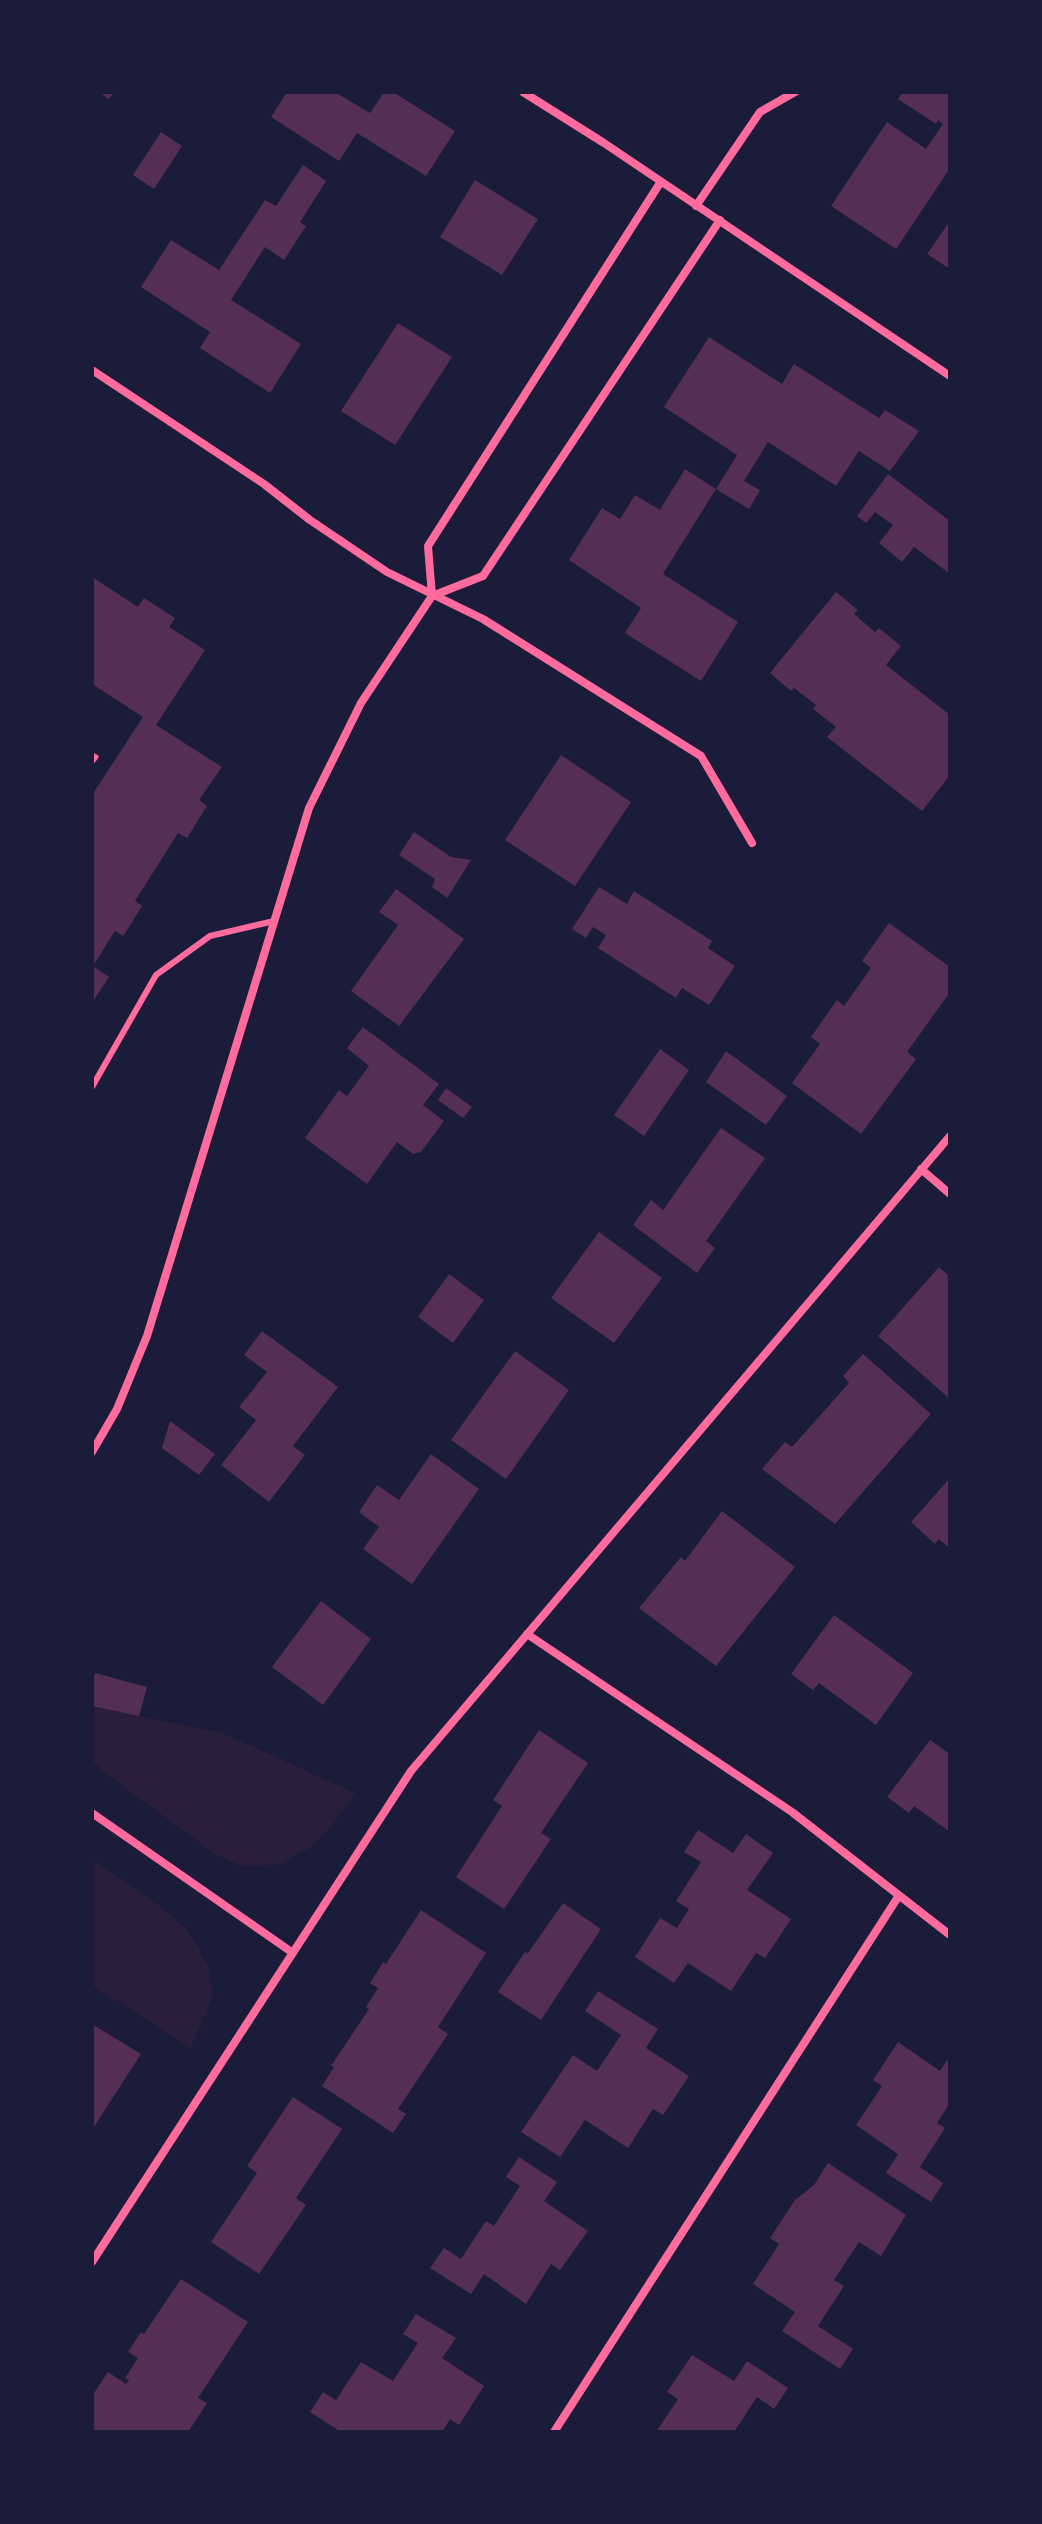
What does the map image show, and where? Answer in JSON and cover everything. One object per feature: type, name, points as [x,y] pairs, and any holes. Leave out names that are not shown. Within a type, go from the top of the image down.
[{"type":"street","points":[[523,92],[720,220],[950,376]]},
{"type":"street","points":[[696,206],[760,112],[795,92]]},
{"type":"street","points":[[432,596],[428,546],[660,183]]},
{"type":"street","points":[[92,1452],[117,1409],[147,1336],[309,808],[361,703],[432,596],[483,576],[720,220]]},
{"type":"street","points":[[92,370],[264,484],[310,520],[387,572],[483,619],[701,756],[752,843]]},
{"type":"street","points":[[92,2262],[411,1771],[950,1136]]},
{"type":"street","points":[[921,1169],[950,1194]]},
{"type":"street","points":[[527,1634],[792,1812],[950,1935]]},
{"type":"street","points":[[92,1813],[293,1953]]},
{"type":"street","points":[[554,2432],[898,1897]]},
{"type":"lane","points":[[92,1087],[156,975],[210,936],[274,921]]},
{"type":"path","points":[[92,755],[96,757],[92,762]]},
{"type":"shaded area","points":[[92,1706],[223,1733],[355,1793],[313,1846],[280,1864],[245,1867],[218,1856],[105,1773],[92,1760]]},
{"type":"shaded area","points":[[92,1860],[164,1909],[188,1930],[208,1966],[213,1995],[191,2048],[92,1985]]},
{"type":"building","points":[[98,92],[114,92],[109,99]]},
{"type":"building","points":[[287,92],[335,92],[370,113],[384,92],[393,92],[455,131],[426,176],[357,133],[339,161],[271,117]]},
{"type":"building","points":[[903,92],[950,94],[950,168],[896,249],[831,206],[887,122],[926,149],[943,124],[938,120],[936,124],[898,99]]},
{"type":"building","points":[[161,132],[182,146],[154,189],[133,175]]},
{"type":"building","points":[[303,165],[326,181],[300,222],[306,226],[284,260],[265,247],[231,300],[301,344],[270,393],[200,348],[210,332],[141,287],[171,240],[219,270],[265,200],[276,206]]},
{"type":"building","points":[[475,180],[538,219],[502,275],[440,237]]},
{"type":"building","points":[[950,221],[950,269],[927,254]]},
{"type":"building","points":[[398,323],[452,357],[395,445],[341,411]]},
{"type":"building","points":[[709,337],[782,384],[794,364],[879,418],[885,410],[919,431],[890,471],[859,451],[836,486],[768,442],[744,481],[760,490],[749,509],[716,489],[737,455],[664,407]]},
{"type":"building","points":[[685,469],[716,489],[663,574],[738,622],[701,681],[625,633],[641,608],[569,560],[602,508],[620,519],[635,495],[660,510]]},
{"type":"building","points":[[888,474],[950,521],[950,574],[914,547],[902,562],[879,543],[893,525],[875,512],[866,523],[857,516]]},
{"type":"building","points":[[92,577],[138,607],[144,598],[175,618],[169,627],[205,650],[156,725],[222,767],[199,800],[207,806],[187,838],[178,833],[135,901],[142,906],[127,930],[123,936],[115,931],[93,966],[109,977],[92,1003],[92,795],[143,717],[92,684]]},
{"type":"building","points":[[836,592],[858,610],[854,614],[875,632],[879,628],[901,646],[886,665],[950,715],[950,775],[922,811],[827,737],[836,727],[813,709],[816,705],[794,688],[791,691],[770,673]]},
{"type":"building","points":[[561,755],[631,802],[575,886],[505,840]]},
{"type":"building","points":[[414,832],[451,857],[471,860],[447,898],[432,887],[435,879],[399,855]]},
{"type":"building","points":[[599,887],[627,904],[634,891],[712,941],[708,948],[735,966],[709,1005],[682,988],[676,998],[598,948],[606,935],[593,927],[586,938],[572,929]]},
{"type":"building","points":[[396,889],[464,939],[399,1026],[351,991],[398,925],[379,912]]},
{"type":"building","points":[[889,923],[950,967],[950,992],[907,1052],[916,1059],[861,1134],[792,1083],[820,1044],[811,1037],[837,1000],[844,1006],[871,968],[862,961]]},
{"type":"building","points":[[363,1027],[439,1084],[423,1105],[444,1121],[421,1152],[413,1154],[397,1142],[367,1184],[305,1138],[339,1090],[347,1096],[369,1066],[347,1048]]},
{"type":"building","points":[[660,1049],[689,1070],[644,1136],[614,1115]]},
{"type":"building","points":[[726,1051],[787,1096],[766,1125],[706,1082]]},
{"type":"building","points":[[446,1088],[472,1107],[463,1118],[438,1100]]},
{"type":"building","points":[[721,1128],[765,1158],[706,1241],[715,1248],[697,1273],[633,1225],[651,1200],[663,1210]]},
{"type":"building","points":[[599,1232],[662,1278],[614,1343],[551,1298]]},
{"type":"building","points":[[939,1267],[950,1277],[950,1399],[878,1336]]},
{"type":"building","points":[[449,1274],[484,1300],[453,1343],[418,1317]]},
{"type":"building","points":[[262,1331],[338,1387],[293,1446],[305,1455],[269,1502],[221,1465],[256,1420],[239,1407],[267,1372],[244,1355]]},
{"type":"building","points":[[515,1351],[569,1390],[506,1479],[451,1440]]},
{"type":"building","points":[[863,1354],[931,1414],[835,1524],[762,1469],[785,1442],[792,1447],[849,1383],[843,1376]]},
{"type":"building","points":[[170,1421],[215,1454],[199,1475],[162,1448]]},
{"type":"building","points":[[431,1454],[479,1489],[412,1584],[363,1549],[379,1527],[359,1512],[377,1485],[399,1500]]},
{"type":"building","points":[[950,1478],[950,1549],[939,1539],[935,1544],[911,1522]]},
{"type":"building","points":[[722,1511],[795,1567],[716,1666],[639,1608],[681,1557],[685,1561]]},
{"type":"building","points":[[321,1601],[371,1639],[323,1705],[272,1667]]},
{"type":"building","points":[[834,1615],[913,1673],[876,1725],[819,1683],[813,1690],[791,1674]]},
{"type":"building","points":[[95,1673],[147,1687],[139,1716],[92,1706]]},
{"type":"building","points":[[539,1730],[588,1763],[541,1833],[551,1839],[504,1909],[456,1877],[502,1806],[493,1800]]},
{"type":"building","points":[[930,1740],[950,1754],[950,1832],[914,1806],[909,1813],[887,1797]]},
{"type":"building","points":[[698,1830],[733,1853],[746,1834],[773,1853],[747,1890],[791,1919],[765,1958],[756,1953],[731,1991],[688,1963],[674,1983],[635,1957],[660,1918],[677,1928],[689,1909],[676,1901],[701,1862],[684,1852]]},
{"type":"building","points":[[563,1903],[601,1929],[541,2020],[498,1992]]},
{"type":"building","points":[[421,1910],[486,1953],[438,2027],[448,2034],[398,2109],[406,2114],[393,2133],[322,2086],[334,2067],[331,2066],[369,2009],[366,2007],[378,1988],[370,1983]]},
{"type":"building","points":[[598,1991],[658,2029],[646,2048],[689,2076],[663,2115],[653,2109],[628,2148],[585,2120],[560,2157],[521,2132],[573,2055],[597,2071],[621,2035],[585,2011]]},
{"type":"building","points":[[92,2024],[141,2054],[92,2130]]},
{"type":"building","points":[[898,2042],[940,2071],[950,2056],[950,2103],[937,2123],[945,2128],[920,2167],[943,2183],[931,2202],[886,2173],[898,2154],[856,2125],[882,2086],[873,2080]]},
{"type":"building","points":[[293,2097],[342,2129],[296,2198],[306,2205],[259,2274],[211,2242],[257,2173],[247,2166]]},
{"type":"building","points":[[519,2157],[557,2182],[544,2201],[588,2231],[560,2270],[551,2264],[526,2304],[484,2274],[471,2294],[430,2268],[444,2248],[461,2259],[486,2221],[494,2226],[520,2186],[506,2177]]},
{"type":"building","points":[[828,2163],[906,2215],[881,2256],[859,2242],[834,2280],[844,2286],[818,2326],[853,2349],[840,2369],[782,2331],[795,2312],[753,2284],[779,2244],[770,2238],[795,2200],[814,2185]]},
{"type":"building","points":[[181,2279],[248,2322],[198,2398],[207,2403],[188,2432],[92,2432],[92,2396],[108,2372],[126,2384],[129,2380],[125,2378],[138,2358],[128,2352]]},
{"type":"building","points":[[416,2314],[456,2338],[442,2358],[484,2386],[459,2425],[450,2419],[442,2432],[341,2432],[310,2412],[323,2392],[336,2400],[361,2362],[393,2381],[418,2343],[403,2334]]},
{"type":"building","points":[[692,2355],[734,2381],[747,2361],[788,2388],[774,2409],[757,2397],[734,2432],[656,2432],[678,2399],[667,2392]]}]
